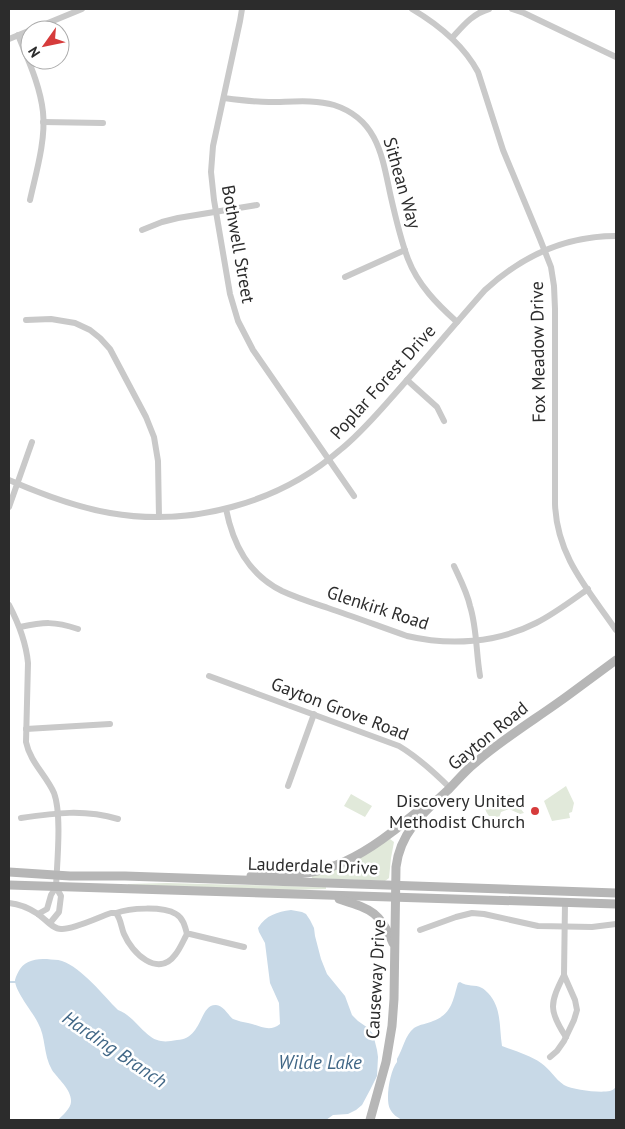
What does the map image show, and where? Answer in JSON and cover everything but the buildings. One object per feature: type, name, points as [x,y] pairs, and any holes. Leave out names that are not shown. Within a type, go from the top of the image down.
[{"type":"main road","name":"Gayton Road","points":[[396,898],[398,854],[404,839],[419,819],[475,763],[616,660]]},
{"type":"main road","points":[[216,879],[266,874],[299,874],[328,868],[373,845],[446,791]]},
{"type":"main road","name":"Lauderdale Drive","points":[[9,872],[616,893]]},
{"type":"main road","name":"Lauderdale Drive","points":[[9,885],[616,904]]},
{"type":"main road","points":[[327,895],[370,910],[384,924],[394,947]]},
{"type":"main road","name":"Causeway Drive","points":[[370,1120],[386,1062],[392,1026],[396,898]]},
{"type":"street","points":[[9,39],[82,9]]},
{"type":"street","name":"Bothwell Street","points":[[242,9],[212,155],[212,182],[230,294],[242,330],[253,350],[354,496]]},
{"type":"street","name":"Fox Meadow Drive","points":[[412,9],[452,38],[468,55],[478,72],[503,150],[545,250],[553,277],[555,299],[556,513],[559,533],[564,549],[577,574],[616,630]]},
{"type":"street","points":[[452,38],[470,18],[489,9]]},
{"type":"street","points":[[512,9],[616,56]]},
{"type":"street","points":[[18,35],[38,86],[43,114],[40,148],[30,200]]},
{"type":"street","name":"Sithean Way","points":[[224,98],[249,102],[327,104],[356,116],[372,134],[380,150],[408,260],[423,287],[457,322]]},
{"type":"street","points":[[43,122],[103,123]]},
{"type":"street","points":[[142,230],[178,218],[257,205]]},
{"type":"street","name":"Poplar Forest Drive","points":[[9,480],[86,508],[124,515],[159,517],[217,512],[272,493],[329,460],[366,427],[485,290],[497,279],[523,261],[564,243],[580,239],[616,236]]},
{"type":"street","points":[[345,277],[405,250]]},
{"type":"street","points":[[26,320],[58,319],[75,323],[90,330],[110,349],[146,417],[154,437],[158,461],[159,517]]},
{"type":"street","points":[[407,380],[437,407],[444,420]]},
{"type":"street","points":[[9,508],[32,442]]},
{"type":"street","name":"Glenkirk Road","points":[[226,509],[234,539],[246,560],[263,578],[280,590],[407,636],[439,642],[499,637],[524,629],[547,617],[588,589]]},
{"type":"street","points":[[454,566],[465,589],[470,606],[480,676]]},
{"type":"street","points":[[9,606],[20,627],[27,652],[26,742],[29,753],[53,792],[56,803],[58,825],[56,886],[61,896],[59,912],[50,923]]},
{"type":"street","points":[[20,627],[54,622],[78,629]]},
{"type":"street","name":"Gayton Grove Road","points":[[209,676],[399,746],[425,763],[446,791]]},
{"type":"street","points":[[288,786],[314,714]]},
{"type":"street","points":[[26,729],[110,724]]},
{"type":"street","points":[[20,818],[57,813],[86,812],[118,818]]},
{"type":"street","points":[[38,914],[47,909],[56,886]]},
{"type":"street","points":[[9,903],[20,904],[38,914],[56,928],[64,929],[111,913],[152,909],[171,911],[185,924],[187,934],[175,956],[162,964],[156,965],[142,958],[129,943],[116,913]]},
{"type":"street","points":[[550,1057],[557,1051],[566,1037],[574,1020],[576,1010],[575,1000],[564,974],[565,903]]},
{"type":"street","points":[[420,930],[472,913],[538,926],[592,927],[616,924]]},
{"type":"street","points":[[187,934],[244,947]]},
{"type":"street","points":[[564,974],[555,994],[553,1013],[557,1024],[566,1037]]},
{"type":"green space","points":[[566,786],[574,803],[572,812],[569,813],[570,818],[552,821],[544,801]]},
{"type":"green space","points":[[351,794],[372,806],[365,817],[344,806]]},
{"type":"green space","points":[[510,795],[524,813],[520,814],[509,809],[501,812],[499,818],[489,816],[485,806],[487,803]]},
{"type":"green space","points":[[390,839],[394,842],[389,878],[385,881],[312,878],[312,876]]},
{"type":"green space","points":[[167,883],[326,887],[326,889],[284,890],[128,886],[128,884]]},
{"type":"water","name":"Wilde Lake","points":[[291,910],[306,914],[310,920],[327,974],[345,996],[352,1015],[373,1034],[378,1057],[377,1076],[362,1105],[348,1114],[333,1115],[326,1120],[58,1120],[70,1107],[71,1098],[67,1089],[49,1064],[41,1028],[16,985],[15,980],[22,966],[32,961],[43,959],[58,960],[70,964],[85,976],[118,1010],[130,1017],[150,1036],[161,1041],[185,1038],[192,1034],[206,1010],[216,1005],[223,1008],[233,1019],[264,1028],[272,1028],[280,1024],[279,1003],[270,983],[265,943],[258,928],[272,915]]},
{"type":"water","name":"Wilde Lake","points":[[460,982],[482,988],[496,1005],[502,1046],[537,1060],[561,1083],[568,1087],[599,1092],[610,1091],[616,1087],[616,1120],[402,1120],[395,1116],[389,1105],[389,1085],[392,1071],[406,1038],[414,1028],[439,1018],[448,1010]]},
{"type":"waterway","name":"Harding Branch","points":[[9,982],[16,982]]},
{"type":"place","name":"Discovery United Methodist Church","points":[[535,811]]}]
